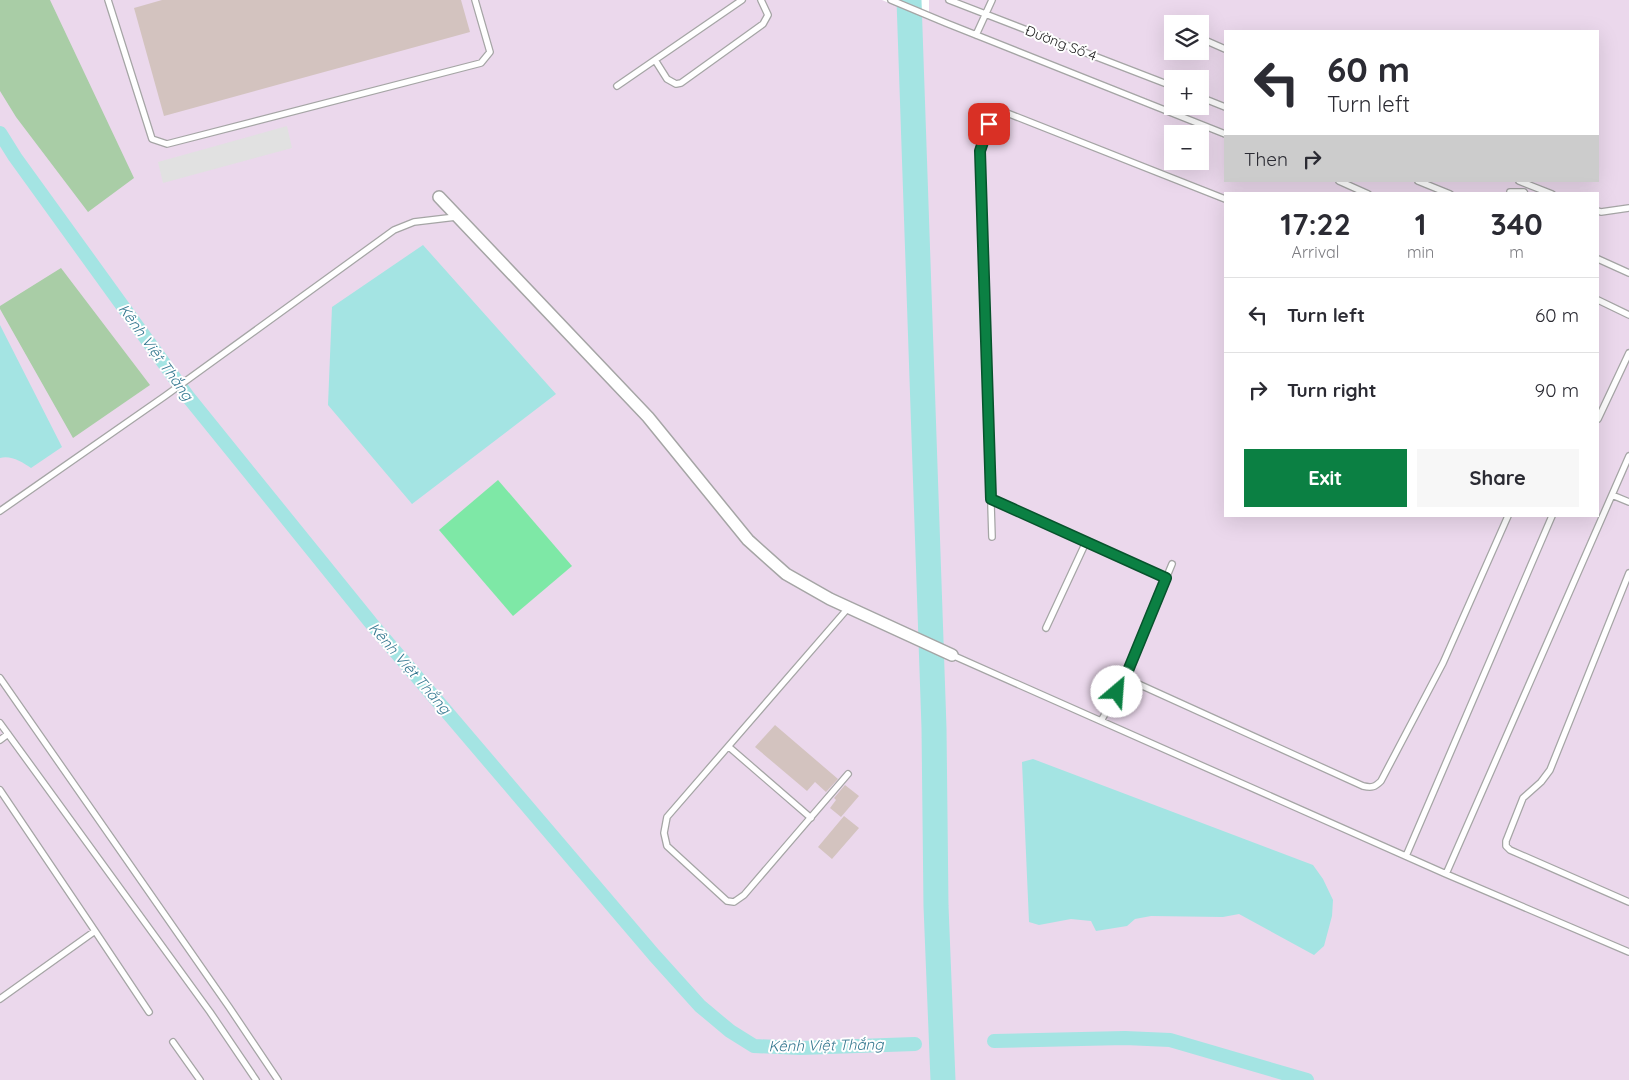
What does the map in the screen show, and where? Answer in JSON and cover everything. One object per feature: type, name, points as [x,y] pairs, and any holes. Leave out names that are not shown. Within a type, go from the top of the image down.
[{"type":"street","points":[[440,197],[648,417],[748,540],[786,574],[830,599],[952,655]]},
{"type":"lane","points":[[108,0],[152,139],[167,144],[481,63],[490,52],[475,0]]},
{"type":"lane","points":[[617,86],[742,0]]},
{"type":"lane","points":[[655,60],[667,80],[676,84],[681,83],[764,24],[768,15],[761,0]]},
{"type":"lane","points":[[891,0],[1224,134]]},
{"type":"lane","name":"Đường Số 4","points":[[949,0],[1164,83]]},
{"type":"lane","points":[[976,35],[992,0]]},
{"type":"lane","points":[[1209,42],[1224,49]]},
{"type":"lane","points":[[1209,101],[1224,107]]},
{"type":"lane","points":[[992,537],[980,151],[989,124],[1007,113],[1224,199]]},
{"type":"lane","points":[[1341,182],[1364,192]]},
{"type":"lane","points":[[1420,182],[1445,192]]},
{"type":"lane","points":[[1522,182],[1547,192]]},
{"type":"lane","points":[[1524,192],[1526,184]]},
{"type":"lane","points":[[1599,211],[1629,208]]},
{"type":"lane","points":[[0,511],[199,372],[394,230],[414,222],[458,217]]},
{"type":"lane","points":[[1599,259],[1629,273]]},
{"type":"lane","points":[[1599,300],[1629,315]]},
{"type":"lane","points":[[1599,417],[1629,353]]},
{"type":"lane","points":[[1446,874],[1629,456]]},
{"type":"lane","points":[[1612,495],[1629,502]]},
{"type":"lane","points":[[991,499],[1166,578]]},
{"type":"lane","points":[[1125,678],[1363,786],[1371,788],[1376,786],[1381,781],[1443,662],[1508,517]]},
{"type":"lane","points":[[1406,856],[1552,517]]},
{"type":"lane","points":[[1046,628],[1086,542]]},
{"type":"lane","points":[[1101,721],[1125,678],[1172,564]]},
{"type":"lane","points":[[1629,573],[1550,770],[1541,782],[1523,798],[1506,841],[1506,846],[1510,850],[1629,902]]},
{"type":"lane","points":[[848,774],[744,895],[734,902],[727,901],[667,846],[664,833],[667,817],[849,608]]},
{"type":"lane","points":[[952,655],[1446,874],[1629,952]]},
{"type":"lane","points":[[0,678],[230,1007],[278,1080]]},
{"type":"lane","points":[[0,723],[210,1012],[256,1080]]},
{"type":"lane","points":[[0,740],[8,734]]},
{"type":"lane","points":[[729,747],[811,818]]},
{"type":"lane","points":[[0,790],[149,1012]]},
{"type":"lane","points":[[0,999],[95,931]]},
{"type":"lane","points":[[173,1042],[200,1080]]},
{"type":"shaded area","points":[[0,0],[1629,0],[1629,1080],[0,1080]]},
{"type":"shaded area","points":[[287,126],[292,148],[163,183],[158,162]]},
{"type":"green space","points":[[0,0],[50,0],[134,178],[88,212],[16,117],[0,91]]},
{"type":"green space","points":[[61,268],[150,385],[73,438],[0,309],[0,306]]},
{"type":"green space","points":[[498,480],[572,566],[513,616],[439,530]]},
{"type":"water","points":[[423,245],[556,394],[412,504],[328,405],[332,307]]},
{"type":"water","points":[[0,325],[62,447],[31,468],[12,458],[0,458]]},
{"type":"water","points":[[1033,759],[1313,865],[1323,879],[1333,900],[1332,916],[1324,946],[1314,955],[1239,914],[1223,917],[1151,916],[1135,919],[1127,926],[1096,931],[1091,921],[1071,919],[1039,925],[1029,922],[1022,762]]},
{"type":"pier","points":[[882,0],[929,0],[929,20]]},
{"type":"building","points":[[162,0],[461,0],[470,32],[164,116],[134,8]]},
{"type":"building","points":[[775,725],[838,779],[826,792],[815,782],[807,791],[755,747]]},
{"type":"building","points":[[845,785],[859,796],[841,817],[830,808],[836,800],[834,798]]},
{"type":"building","points":[[844,816],[859,828],[832,859],[818,847]]},
{"type":"waterway","points":[[909,0],[934,728],[936,906],[943,1080]]},
{"type":"waterway","name":"Kênh Việt Thắng","points":[[0,133],[15,157],[189,398],[371,623],[654,955],[700,1006],[730,1031],[754,1046],[800,1048],[915,1044]]},
{"type":"waterway","name":"Kênh Việt Thắng","points":[[994,1041],[1125,1038],[1170,1040],[1307,1080]]},
{"type":"route","points":[[989,124],[980,151],[991,499],[1166,578],[1125,678],[1117,692]]}]
